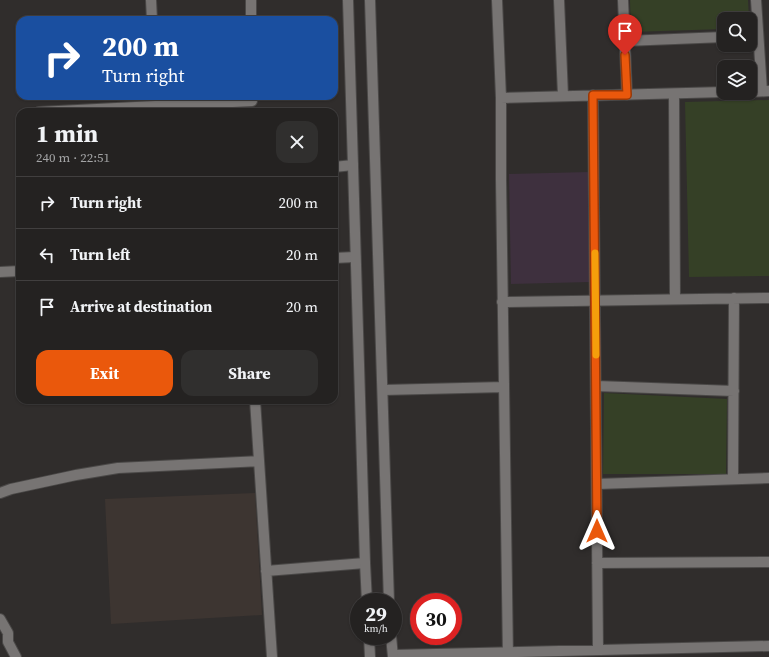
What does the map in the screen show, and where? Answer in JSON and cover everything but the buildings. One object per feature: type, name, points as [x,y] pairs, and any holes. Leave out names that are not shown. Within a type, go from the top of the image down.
[{"type":"street","points":[[151,0],[152,16]]},
{"type":"street","points":[[251,0],[251,16]]},
{"type":"street","points":[[348,0],[364,563],[366,593]]},
{"type":"street","points":[[370,0],[389,593]]},
{"type":"street","points":[[497,0],[501,98],[502,302],[507,654]]},
{"type":"street","points":[[559,0],[563,96]]},
{"type":"street","points":[[623,0],[627,95]]},
{"type":"street","points":[[755,12],[756,0]]},
{"type":"street","points":[[625,42],[717,37]]},
{"type":"street","points":[[757,51],[765,91]]},
{"type":"street","points":[[501,98],[717,92]]},
{"type":"street","points":[[674,94],[675,299]]},
{"type":"street","points":[[593,95],[598,650]]},
{"type":"street","points":[[82,108],[157,101],[204,100]]},
{"type":"street","points":[[338,167],[353,165]]},
{"type":"street","points":[[338,258],[356,257]]},
{"type":"street","points":[[0,272],[16,270]]},
{"type":"street","points":[[733,480],[734,298]]},
{"type":"street","points":[[502,302],[769,298]]},
{"type":"street","points":[[596,386],[734,391]]},
{"type":"street","points":[[383,390],[504,387]]},
{"type":"street","points":[[255,404],[272,657]]},
{"type":"street","points":[[0,493],[11,489],[76,475],[118,468],[259,461]]},
{"type":"street","points":[[597,484],[769,478]]},
{"type":"street","points":[[597,563],[769,562]]},
{"type":"street","points":[[266,571],[364,563]]},
{"type":"street","points":[[0,619],[8,633],[4,643],[16,657]]},
{"type":"street","points":[[369,645],[370,657]]},
{"type":"street","points":[[392,645],[393,656],[582,654],[598,650],[676,652],[746,646],[769,646]]},
{"type":"street","points":[[746,646],[747,657]]},
{"type":"shaded area","points":[[589,172],[590,282],[511,284],[509,174]]},
{"type":"shaded area","points":[[255,493],[262,615],[111,624],[105,499]]},
{"type":"green space","points":[[630,0],[748,0],[749,12],[717,12],[717,29],[631,32]]},
{"type":"green space","points":[[769,100],[769,276],[689,277],[685,102]]},
{"type":"green space","points":[[604,393],[727,399],[726,474],[603,474]]},
{"type":"slow traffic","points":[[595,253],[596,355]]},
{"type":"route","points":[[597,531],[593,95],[627,95],[625,55]]}]
